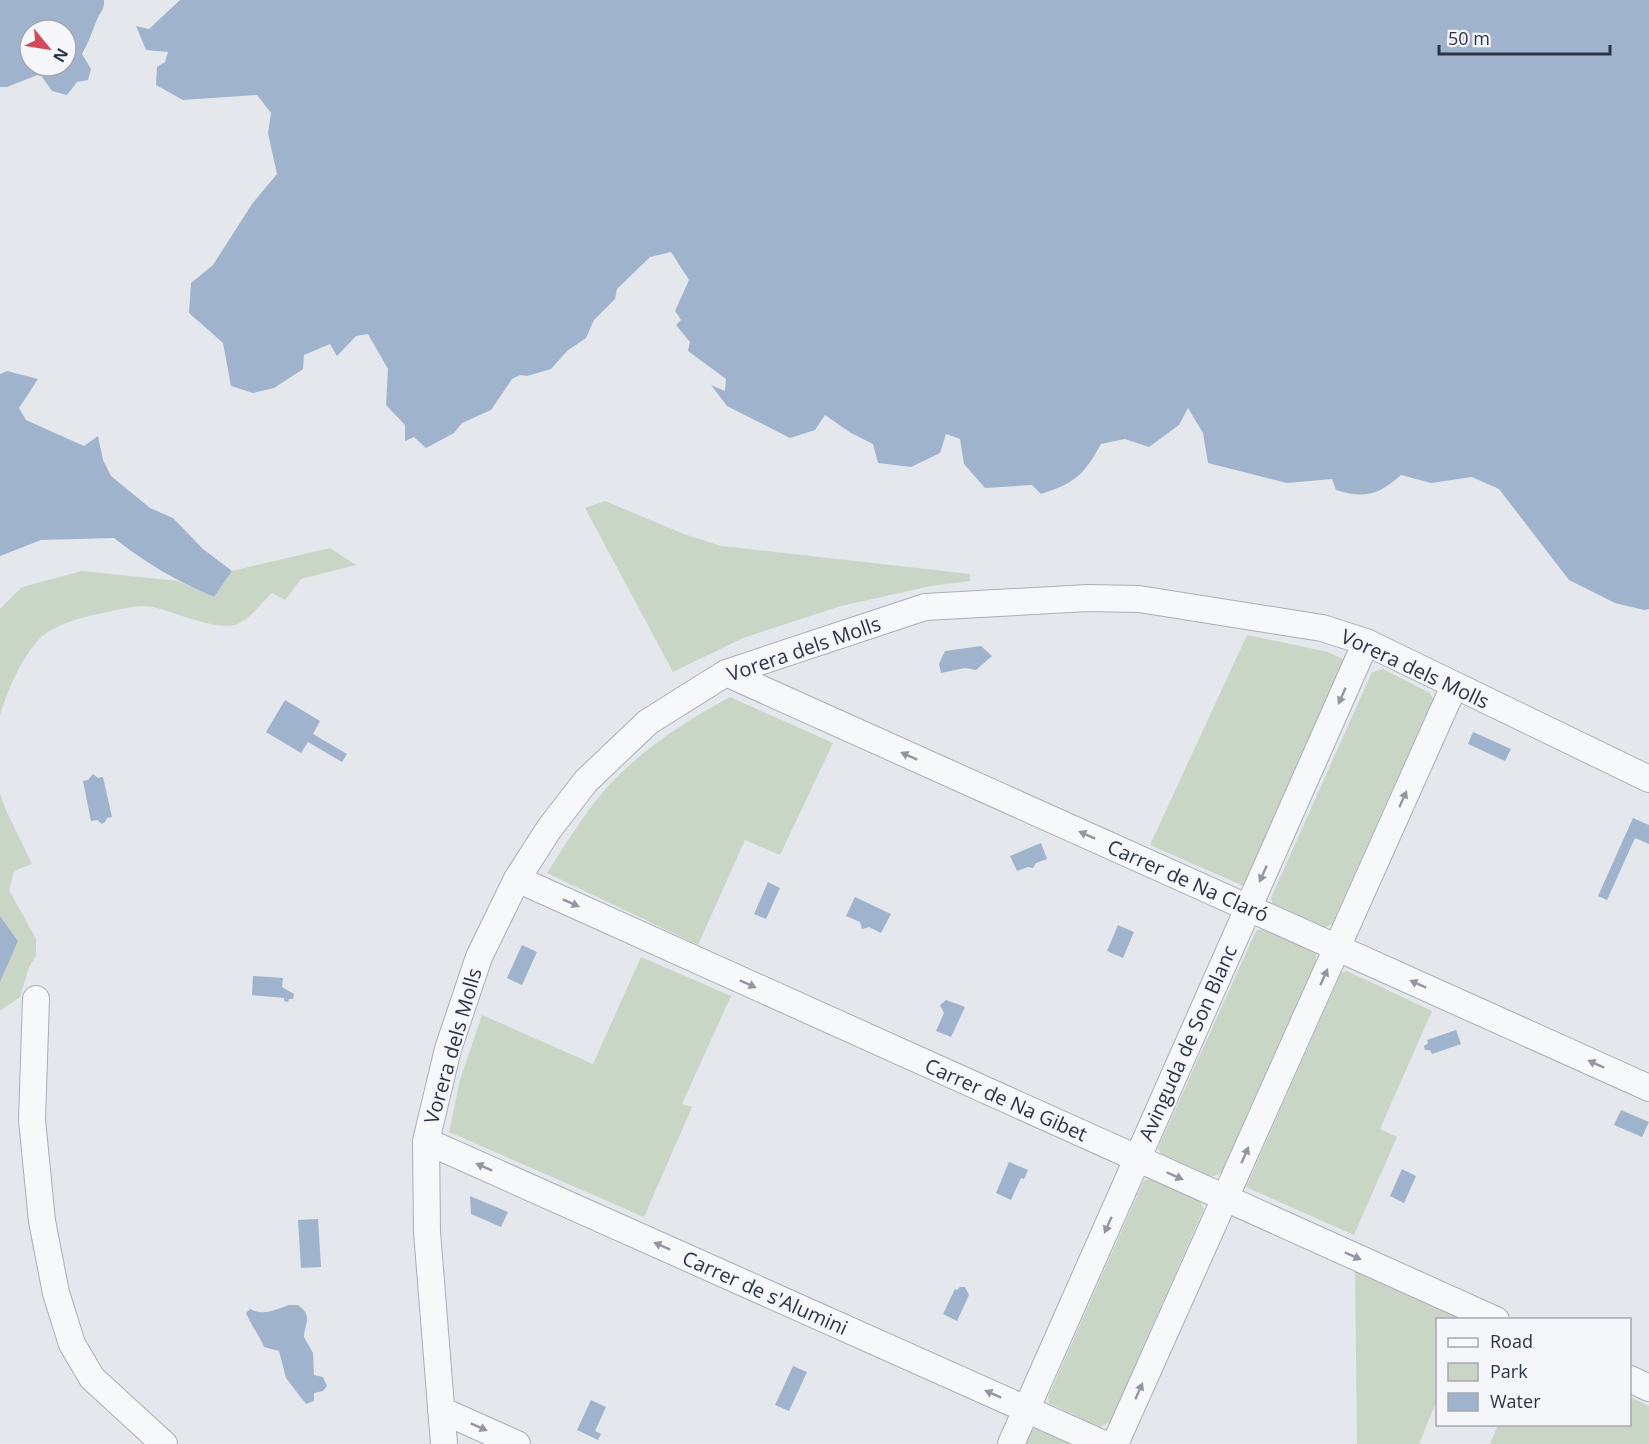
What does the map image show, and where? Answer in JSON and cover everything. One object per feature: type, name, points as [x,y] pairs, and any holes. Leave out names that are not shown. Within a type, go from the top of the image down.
[{"type":"street","name":"Vorera dels Molls","points":[[444,1444],[427,1232],[426,1141],[448,1049],[479,957],[517,879],[549,829],[586,782],[648,722],[726,673],[926,607],[1088,598],[1139,599],[1322,628],[1366,642],[1649,779]]},
{"type":"street","name":"Avinguda de Son Blanc","points":[[1011,1444],[1366,642]]},
{"type":"street","name":"Carrer de Na Claró","points":[[726,673],[1649,1088]]},
{"type":"street","points":[[1115,1444],[1454,686]]},
{"type":"street","name":"Carrer de Na Gibet","points":[[517,879],[1492,1318]]},
{"type":"street","points":[[36,999],[32,1120],[42,1221],[56,1293],[72,1344],[92,1378],[164,1444]]},
{"type":"street","name":"Carrer de s'Alumini","points":[[426,1141],[1104,1444]]},
{"type":"street","points":[[1631,1380],[1649,1388]]},
{"type":"street","points":[[441,1410],[517,1444]]},
{"type":"green space","points":[[605,501],[684,534],[721,546],[970,574],[970,581],[931,586],[841,606],[743,638],[673,672],[585,508]]},
{"type":"green space","points":[[330,548],[356,565],[301,579],[285,600],[272,593],[249,616],[234,625],[206,623],[153,607],[142,606],[86,617],[51,630],[26,656],[13,680],[0,715],[0,609],[22,587],[82,571],[178,581],[214,597],[232,571]]},
{"type":"green space","points":[[1247,635],[1328,652],[1345,660],[1244,886],[1150,845]]},
{"type":"green space","points":[[1383,669],[1430,693],[1433,699],[1332,924],[1324,928],[1273,905],[1271,898],[1372,672]]},
{"type":"green space","points":[[730,697],[833,743],[780,855],[745,840],[698,945],[547,873],[589,809],[633,762],[663,738]]},
{"type":"green space","points":[[0,793],[32,864],[14,871],[9,890],[36,939],[36,956],[29,967],[20,997],[0,1011],[0,982],[18,941],[0,916]]},
{"type":"green space","points":[[1264,927],[1316,952],[1316,961],[1222,1173],[1211,1177],[1162,1156],[1158,1148],[1256,931]]},
{"type":"green space","points":[[641,957],[731,996],[682,1104],[692,1107],[644,1217],[449,1132],[460,1080],[482,1015],[593,1064]]},
{"type":"green space","points":[[1347,971],[1432,1011],[1380,1129],[1397,1137],[1354,1235],[1246,1187],[1341,973]]},
{"type":"green space","points":[[1152,1179],[1198,1198],[1204,1209],[1110,1422],[1100,1427],[1049,1403],[1048,1397],[1144,1180]]},
{"type":"green space","points":[[1355,1271],[1465,1318],[1436,1318],[1436,1402],[1419,1444],[1357,1444]]},
{"type":"green space","points":[[1631,1397],[1649,1406],[1649,1444],[1490,1444],[1498,1426],[1631,1426]]},
{"type":"green space","points":[[1039,1427],[1077,1444],[1025,1444],[1031,1430]]},
{"type":"water","points":[[0,0],[104,0],[103,9],[82,54],[91,69],[88,80],[77,82],[67,95],[52,91],[43,78],[78,78],[78,18],[18,18],[18,78],[30,78],[7,87],[0,87]]},
{"type":"water","points":[[180,0],[1649,0],[1649,609],[1644,610],[1615,603],[1569,580],[1499,489],[1472,477],[1431,483],[1401,475],[1378,491],[1364,494],[1336,490],[1332,479],[1287,483],[1208,463],[1203,433],[1188,408],[1179,425],[1149,447],[1125,439],[1101,444],[1084,471],[1070,482],[1041,494],[1032,485],[985,488],[964,464],[960,439],[946,434],[940,453],[911,467],[878,463],[873,444],[851,433],[825,415],[815,430],[790,438],[727,406],[711,385],[725,391],[726,379],[688,351],[690,342],[676,325],[681,320],[675,311],[689,280],[671,252],[650,257],[617,289],[615,299],[594,320],[586,338],[567,351],[551,369],[527,376],[520,375],[512,379],[491,410],[462,423],[454,433],[426,448],[414,437],[405,441],[405,425],[386,405],[388,369],[368,334],[356,336],[337,356],[330,344],[304,355],[303,369],[274,388],[253,393],[231,386],[223,343],[189,313],[191,283],[213,265],[252,204],[277,174],[268,133],[271,113],[257,95],[183,100],[156,85],[157,67],[165,62],[168,52],[146,50],[136,26],[149,29]]},
{"type":"water","points":[[7,371],[38,379],[19,408],[26,420],[84,446],[98,436],[103,460],[111,476],[150,508],[173,518],[203,549],[232,571],[214,597],[162,571],[114,538],[41,540],[0,556],[0,374]]},
{"type":"water","points":[[981,646],[992,656],[976,670],[965,668],[941,673],[939,664],[945,651]]},
{"type":"water","points":[[285,700],[320,721],[313,734],[347,754],[342,762],[308,742],[301,753],[266,732]]},
{"type":"water","points":[[1473,732],[1511,749],[1505,761],[1468,744]]},
{"type":"water","points":[[93,774],[98,778],[103,777],[112,817],[107,818],[102,824],[97,820],[91,821],[83,781],[88,780]]},
{"type":"water","points":[[1633,818],[1649,825],[1649,844],[1635,838],[1607,900],[1598,896]]},
{"type":"water","points":[[1041,843],[1047,859],[1036,863],[1033,868],[1028,867],[1017,871],[1010,856]]},
{"type":"water","points":[[768,882],[780,888],[766,919],[754,914]]},
{"type":"water","points":[[855,897],[891,914],[881,933],[869,927],[862,929],[860,922],[846,916]]},
{"type":"water","points":[[0,916],[18,941],[0,982]]},
{"type":"water","points":[[1118,925],[1134,932],[1123,958],[1107,951]]},
{"type":"water","points":[[522,945],[537,952],[522,985],[507,978]]},
{"type":"water","points":[[253,976],[283,978],[282,987],[294,994],[293,999],[289,999],[288,1002],[284,1001],[284,998],[252,995]]},
{"type":"water","points":[[946,1000],[965,1007],[951,1037],[936,1031],[944,1013],[940,1005]]},
{"type":"water","points":[[1456,1030],[1461,1044],[1432,1054],[1430,1050],[1425,1050],[1427,1040]]},
{"type":"water","points":[[1621,1110],[1649,1122],[1642,1137],[1614,1125]]},
{"type":"water","points":[[1009,1162],[1028,1170],[1024,1179],[1021,1178],[1011,1200],[996,1193]]},
{"type":"water","points":[[1402,1169],[1416,1176],[1404,1203],[1390,1196]]},
{"type":"water","points":[[470,1196],[508,1212],[501,1227],[471,1214]]},
{"type":"water","points":[[318,1219],[321,1267],[301,1268],[298,1220]]},
{"type":"water","points":[[965,1287],[969,1295],[957,1321],[943,1314],[955,1289]]},
{"type":"water","points":[[289,1305],[298,1305],[306,1313],[304,1337],[313,1353],[314,1375],[323,1377],[327,1386],[323,1391],[314,1393],[314,1401],[306,1404],[286,1378],[279,1351],[264,1347],[246,1313],[250,1309],[265,1312]]},
{"type":"water","points":[[793,1366],[807,1372],[789,1411],[775,1405]]},
{"type":"water","points":[[591,1400],[606,1407],[595,1431],[601,1434],[598,1440],[577,1430]]}]
